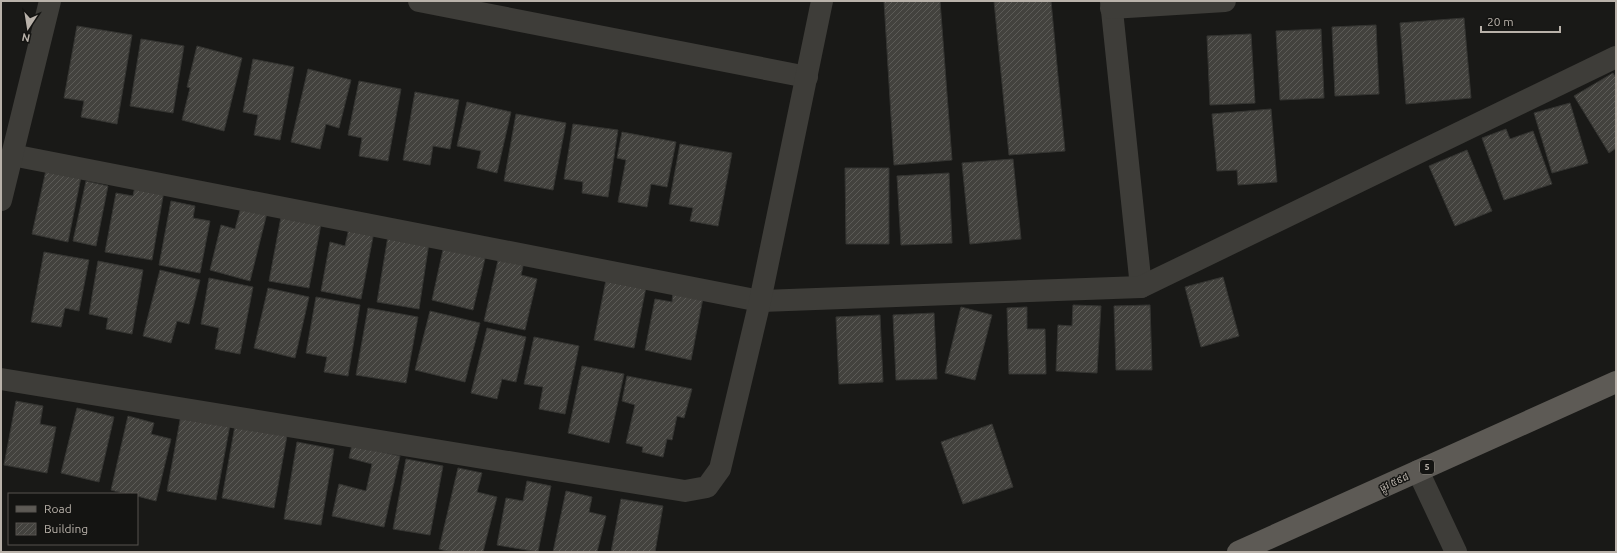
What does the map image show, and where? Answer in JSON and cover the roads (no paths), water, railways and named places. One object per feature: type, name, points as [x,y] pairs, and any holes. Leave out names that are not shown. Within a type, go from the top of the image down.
[{"type":"main road","name":"ផ្លូវ ៥៩៨","points":[[1238,552],[1616,382]]},
{"type":"street","points":[[1,200],[50,1]]},
{"type":"street","points":[[418,1],[806,77]]},
{"type":"street","points":[[1,379],[685,491],[707,487],[720,469],[760,301],[822,1]]},
{"type":"street","points":[[1141,287],[1111,5],[1225,1]]},
{"type":"street","points":[[12,155],[760,301],[1141,287],[1616,57]]},
{"type":"street","points":[[1418,470],[1456,552]]}]
